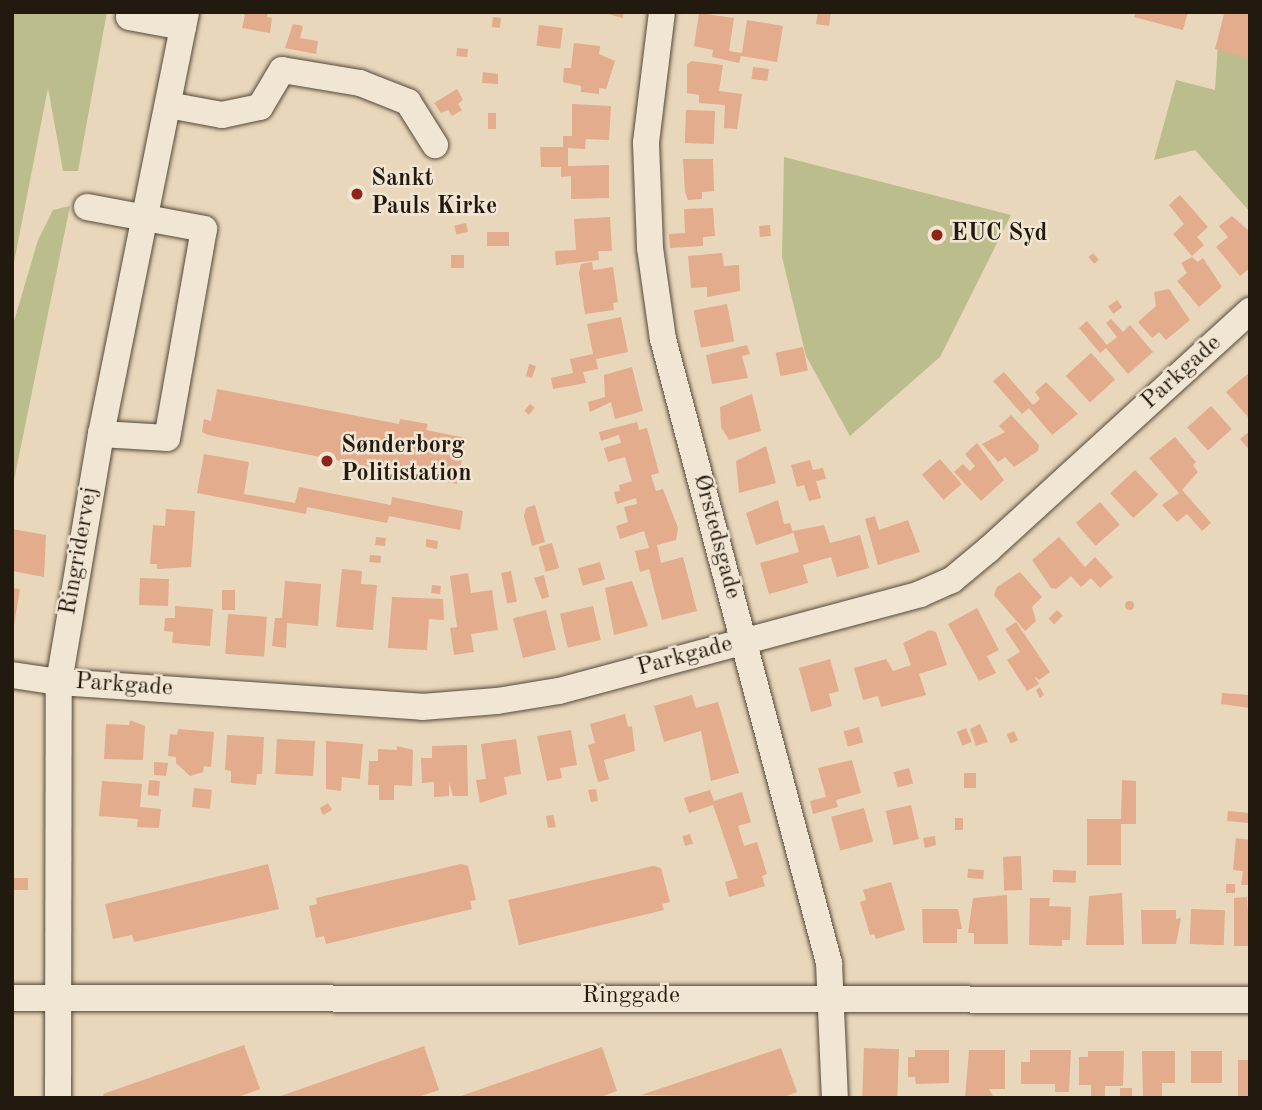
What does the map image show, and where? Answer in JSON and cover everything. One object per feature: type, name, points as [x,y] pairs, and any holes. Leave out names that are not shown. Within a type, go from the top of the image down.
[{"type":"street","name":"Ørstedsgade","points":[[663,12],[646,143],[654,274],[663,339],[830,963],[834,997],[835,1098]]},
{"type":"street","points":[[129,17],[184,20]]},
{"type":"street","name":"Ringridervej","points":[[58,1098],[59,682],[100,434],[184,20]]},
{"type":"street","points":[[168,105],[222,115],[260,107],[282,70],[360,83],[408,102],[435,145]]},
{"type":"street","points":[[87,207],[204,229],[167,438],[100,434]]},
{"type":"street","name":"Parkgade","points":[[12,675],[59,682],[422,707],[559,691],[920,594],[952,580],[1250,311]]},
{"type":"street","name":"Ringgade","points":[[12,998],[834,997],[1250,1000]]},
{"type":"green space","points":[[12,12],[107,12],[78,171],[63,171],[48,88],[12,273]]},
{"type":"green space","points":[[1218,43],[1250,51],[1250,212],[1195,150],[1154,160],[1176,80],[1215,90]]},
{"type":"green space","points":[[784,157],[1011,215],[940,357],[850,436],[806,356],[782,257]]},
{"type":"green space","points":[[70,206],[12,480],[12,328],[38,240],[53,210]]},
{"type":"building","points":[[238,12],[268,12],[267,17],[272,18],[270,33],[242,28],[245,15]]},
{"type":"building","points":[[600,12],[624,12],[623,18]]},
{"type":"building","points":[[818,12],[831,12],[829,26],[816,24]]},
{"type":"building","points":[[1136,12],[1188,12],[1183,30],[1134,17]]},
{"type":"building","points":[[1219,12],[1250,12],[1250,59],[1215,49],[1224,14]]},
{"type":"building","points":[[699,13],[734,18],[729,51],[742,53],[747,20],[783,26],[777,62],[741,56],[739,63],[712,57],[713,50],[694,46]]},
{"type":"building","points":[[493,17],[501,18],[500,28],[492,27]]},
{"type":"building","points":[[293,24],[303,26],[300,38],[318,41],[316,54],[285,48]]},
{"type":"building","points":[[539,25],[563,28],[560,49],[536,46]]},
{"type":"building","points":[[574,43],[600,46],[599,54],[615,61],[606,89],[599,88],[599,94],[581,92],[581,86],[563,82],[564,68],[571,68]]},
{"type":"building","points":[[457,48],[468,49],[467,57],[456,56]]},
{"type":"building","points":[[692,61],[723,65],[719,91],[742,94],[737,129],[724,128],[725,105],[699,103],[699,95],[687,93],[687,64]]},
{"type":"building","points":[[753,67],[769,69],[767,81],[752,79]]},
{"type":"building","points":[[483,72],[498,74],[498,84],[482,83]]},
{"type":"building","points":[[457,89],[463,100],[458,104],[462,110],[452,116],[448,110],[441,113],[434,103]]},
{"type":"building","points":[[572,104],[611,106],[609,140],[586,139],[585,149],[568,148],[568,166],[609,165],[609,198],[571,199],[571,176],[561,177],[561,167],[541,167],[540,147],[563,147],[563,136],[572,136]]},
{"type":"building","points":[[686,110],[715,111],[714,144],[685,143]]},
{"type":"building","points":[[488,113],[496,113],[496,129],[488,129]]},
{"type":"building","points":[[683,159],[713,159],[714,191],[702,192],[702,199],[688,200]]},
{"type":"building","name":"Sankt Pauls Kirke","points":[[360,190],[362,196],[353,198],[351,193]]},
{"type":"building","points":[[1180,195],[1208,227],[1197,237],[1204,245],[1192,256],[1173,234],[1184,224],[1169,205]]},
{"type":"building","points":[[713,208],[715,236],[703,237],[703,246],[670,248],[669,234],[685,233],[684,209]]},
{"type":"building","points":[[1232,216],[1250,232],[1250,268],[1240,276],[1216,247],[1228,237],[1219,226]]},
{"type":"building","points":[[610,217],[612,251],[598,251],[599,260],[556,265],[555,251],[576,250],[574,219]]},
{"type":"building","points":[[466,223],[468,232],[456,234],[454,226]]},
{"type":"building","points":[[770,225],[771,236],[760,237],[759,226]]},
{"type":"building","points":[[487,232],[509,232],[509,246],[487,246]]},
{"type":"building","points":[[722,253],[724,266],[739,265],[740,291],[707,297],[707,287],[691,288],[688,256]]},
{"type":"building","points":[[1093,253],[1099,260],[1094,264],[1088,257]]},
{"type":"building","points":[[451,255],[464,255],[464,268],[451,268]]},
{"type":"building","points":[[1192,257],[1198,262],[1203,258],[1222,287],[1199,307],[1177,281],[1187,273],[1181,263]]},
{"type":"building","points":[[592,262],[593,270],[613,267],[618,302],[613,303],[614,310],[585,314],[579,273],[581,264]]},
{"type":"building","points":[[1169,289],[1190,320],[1166,340],[1159,332],[1152,338],[1138,322],[1156,306],[1154,292]]},
{"type":"building","points":[[1117,300],[1122,307],[1113,314],[1108,306]]},
{"type":"building","points":[[727,304],[734,341],[701,348],[694,310]]},
{"type":"building","points":[[621,317],[628,352],[596,359],[598,369],[583,372],[586,383],[553,389],[551,378],[573,373],[570,359],[593,354],[587,324]]},
{"type":"building","points":[[1111,319],[1123,332],[1130,325],[1153,352],[1128,374],[1106,348],[1100,353],[1079,328],[1087,321],[1107,345],[1117,337],[1106,323]]},
{"type":"building","points":[[747,345],[750,354],[742,356],[748,378],[712,384],[706,355]]},
{"type":"building","points":[[803,347],[808,370],[781,376],[776,353]]},
{"type":"building","points":[[1091,353],[1115,380],[1090,403],[1066,376]]},
{"type":"building","points":[[529,364],[536,366],[532,378],[526,376]]},
{"type":"building","points":[[632,367],[643,411],[615,419],[611,402],[590,412],[588,402],[605,397],[604,375]]},
{"type":"building","points":[[1004,372],[1033,405],[1040,399],[1035,392],[1046,382],[1078,414],[1052,435],[1029,408],[1022,414],[993,381]]},
{"type":"building","points":[[1250,372],[1250,416],[1248,417],[1226,392]]},
{"type":"building","points":[[217,389],[399,424],[400,419],[428,424],[426,430],[466,438],[457,484],[208,435],[202,432],[204,419],[211,421]]},
{"type":"building","points":[[752,394],[761,431],[729,440],[721,427],[720,407]]},
{"type":"building","points":[[530,404],[535,408],[529,415],[524,411]]},
{"type":"building","points":[[1211,406],[1232,429],[1208,450],[1187,427]]},
{"type":"building","points":[[1011,415],[1039,445],[1038,451],[1014,467],[1005,457],[998,462],[982,444],[1005,432],[999,426]]},
{"type":"building","points":[[637,422],[639,430],[647,428],[659,473],[651,475],[656,491],[663,489],[678,528],[676,540],[657,545],[661,563],[683,557],[697,611],[662,620],[649,569],[640,572],[635,551],[649,548],[644,531],[620,539],[616,526],[628,522],[624,507],[637,504],[636,498],[617,504],[614,492],[620,491],[619,485],[632,481],[625,457],[608,462],[604,448],[621,443],[619,435],[601,441],[599,432]]},
{"type":"building","points":[[1250,431],[1250,451],[1240,439]]},
{"type":"building","points":[[1175,437],[1196,462],[1193,465],[1198,472],[1182,490],[1211,523],[1202,531],[1187,514],[1177,522],[1162,505],[1179,493],[1149,458]]},
{"type":"building","points":[[977,443],[1004,480],[981,501],[954,472],[963,464],[970,471],[975,466],[965,454]]},
{"type":"building","points":[[766,446],[776,483],[739,493],[736,461]]},
{"type":"building","points":[[204,454],[249,462],[244,494],[295,503],[299,487],[391,505],[392,497],[463,511],[460,530],[389,516],[387,523],[307,507],[306,514],[197,493]]},
{"type":"building","points":[[940,459],[962,484],[944,500],[922,475]]},
{"type":"building","points":[[810,460],[813,470],[823,468],[826,479],[816,481],[821,498],[809,501],[804,485],[797,487],[791,465]]},
{"type":"building","points":[[1135,470],[1158,495],[1133,518],[1110,493]]},
{"type":"building","points":[[778,500],[784,524],[790,523],[793,533],[756,545],[746,513]]},
{"type":"building","points":[[1100,502],[1120,525],[1096,546],[1076,523]]},
{"type":"building","points":[[535,505],[545,542],[532,546],[524,516],[526,508]]},
{"type":"building","points":[[166,509],[195,511],[191,567],[157,569],[157,564],[150,564],[153,525],[165,526]]},
{"type":"building","points":[[875,516],[879,530],[908,520],[920,552],[878,565],[865,519]]},
{"type":"building","points":[[824,525],[830,543],[860,535],[869,568],[837,577],[831,557],[803,565],[808,583],[769,594],[760,563],[799,552],[793,531]]},
{"type":"building","points":[[12,529],[46,535],[44,577],[12,571]]},
{"type":"building","points":[[376,537],[386,538],[385,546],[375,545]]},
{"type":"building","points":[[1059,537],[1085,567],[1095,557],[1113,577],[1100,588],[1091,578],[1081,587],[1071,576],[1056,589],[1051,588],[1032,560]]},
{"type":"building","points":[[426,539],[438,541],[437,549],[426,547]]},
{"type":"building","points":[[552,543],[559,568],[546,572],[539,547]]},
{"type":"building","points":[[370,555],[381,556],[380,563],[369,562]]},
{"type":"building","points":[[600,562],[605,579],[583,586],[578,568]]},
{"type":"building","points":[[342,569],[362,571],[361,584],[377,585],[373,630],[336,627]]},
{"type":"building","points":[[511,571],[517,601],[507,603],[501,573]]},
{"type":"building","points":[[1020,572],[1042,597],[1032,607],[1036,621],[1025,631],[994,595],[997,587]]},
{"type":"building","points":[[468,573],[471,593],[492,590],[498,630],[471,634],[474,652],[454,655],[450,628],[457,627],[450,576]]},
{"type":"building","points":[[544,575],[549,597],[542,599],[534,578]]},
{"type":"building","points":[[140,578],[169,579],[168,606],[139,605]]},
{"type":"building","points":[[285,581],[321,584],[318,626],[287,623],[286,648],[272,646],[275,618],[282,618]]},
{"type":"building","points":[[632,581],[648,626],[614,635],[605,588]]},
{"type":"building","points":[[432,585],[441,586],[440,594],[431,593]]},
{"type":"building","points":[[12,588],[20,589],[14,625],[12,625]]},
{"type":"building","points":[[222,590],[235,590],[235,610],[222,610]]},
{"type":"building","points":[[392,597],[443,599],[444,620],[429,619],[427,650],[388,648]]},
{"type":"building","points":[[1129,600],[1134,605],[1129,610],[1124,605]]},
{"type":"building","points":[[175,606],[213,609],[210,646],[172,643],[173,632],[164,631],[165,618],[175,618]]},
{"type":"building","points":[[593,606],[601,640],[568,648],[560,614]]},
{"type":"building","points":[[977,608],[999,650],[987,656],[996,673],[979,681],[948,624]]},
{"type":"building","points":[[546,610],[556,650],[523,658],[513,618]]},
{"type":"building","points":[[1057,610],[1063,616],[1054,624],[1049,618]]},
{"type":"building","points":[[228,614],[267,617],[264,657],[225,654]]},
{"type":"building","points":[[1016,622],[1050,672],[1039,680],[1034,676],[1039,684],[1027,691],[1007,660],[1020,652],[1005,629]]},
{"type":"building","points":[[930,630],[936,632],[947,665],[919,674],[926,695],[881,707],[878,696],[863,700],[854,668],[886,659],[893,671],[911,665],[903,643]]},
{"type":"building","points":[[830,659],[839,691],[829,694],[832,706],[811,712],[799,668]]},
{"type":"building","points":[[1040,687],[1044,695],[1040,698],[1036,690]]},
{"type":"building","points":[[1222,693],[1250,695],[1250,708],[1221,704]]},
{"type":"building","points":[[692,695],[696,708],[718,702],[739,773],[711,781],[701,731],[664,742],[654,706]]},
{"type":"building","points":[[625,714],[628,727],[632,726],[635,751],[604,760],[609,779],[598,782],[588,745],[595,743],[590,724]]},
{"type":"building","points":[[130,720],[145,726],[143,760],[104,759],[106,724],[129,725]]},
{"type":"building","points":[[980,724],[988,742],[976,746],[970,729]]},
{"type":"building","points":[[859,727],[863,742],[848,747],[844,731]]},
{"type":"building","points":[[966,728],[972,742],[963,746],[957,732]]},
{"type":"building","points":[[178,729],[214,732],[211,767],[204,766],[203,772],[190,776],[176,763],[176,757],[168,756],[170,734],[177,735]]},
{"type":"building","points":[[571,730],[577,765],[560,768],[562,778],[547,781],[537,736]]},
{"type":"building","points":[[1014,731],[1018,740],[1011,743],[1007,734]]},
{"type":"building","points":[[227,735],[264,737],[262,774],[257,774],[256,785],[231,783],[231,771],[225,770]]},
{"type":"building","points":[[277,739],[315,741],[313,776],[275,774]]},
{"type":"building","points":[[516,739],[521,774],[504,777],[507,794],[480,803],[476,780],[486,779],[481,744]]},
{"type":"building","points":[[326,741],[363,744],[360,779],[342,777],[341,791],[326,789]]},
{"type":"building","points":[[467,745],[468,796],[453,796],[449,782],[449,796],[434,797],[434,782],[422,783],[421,758],[432,758],[432,746]]},
{"type":"building","points":[[397,746],[413,750],[412,786],[394,785],[394,800],[379,800],[379,785],[368,785],[369,761],[378,761],[378,749],[397,750]]},
{"type":"building","points":[[852,760],[861,793],[836,800],[838,807],[813,814],[810,801],[826,797],[818,768]]},
{"type":"building","points":[[154,762],[168,763],[166,776],[154,775]]},
{"type":"building","points":[[909,768],[913,783],[898,788],[894,772]]},
{"type":"building","points":[[964,773],[976,773],[976,788],[964,788]]},
{"type":"building","points":[[149,780],[160,781],[159,796],[148,795]]},
{"type":"building","points":[[1122,780],[1136,781],[1136,824],[1121,824],[1121,865],[1087,865],[1087,819],[1121,819]]},
{"type":"building","points":[[102,781],[142,784],[140,807],[161,809],[159,828],[137,827],[138,819],[99,816]]},
{"type":"building","points":[[194,788],[212,790],[210,809],[192,807]]},
{"type":"building","points":[[596,789],[598,801],[591,802],[588,790]]},
{"type":"building","points":[[710,790],[714,801],[742,792],[751,822],[738,826],[744,846],[757,842],[767,874],[762,876],[765,886],[729,897],[725,882],[738,878],[713,805],[689,813],[684,798]]},
{"type":"building","points":[[328,803],[332,810],[323,815],[320,808]]},
{"type":"building","points":[[911,805],[919,839],[894,845],[886,811]]},
{"type":"building","points":[[864,808],[873,842],[840,851],[831,817]]},
{"type":"building","points":[[1228,811],[1250,813],[1249,823],[1227,821]]},
{"type":"building","points":[[553,815],[556,827],[548,828],[546,816]]},
{"type":"building","points":[[955,818],[963,818],[963,830],[955,830]]},
{"type":"building","points":[[690,834],[693,844],[685,846],[682,836]]},
{"type":"building","points":[[935,836],[936,845],[925,848],[923,838]]},
{"type":"building","points":[[1236,838],[1250,840],[1250,885],[1241,885],[1243,871],[1233,870]]},
{"type":"building","points":[[1021,856],[1022,890],[1004,891],[1003,857]]},
{"type":"building","points":[[268,864],[279,909],[134,942],[132,935],[113,939],[105,904]]},
{"type":"building","points":[[461,864],[468,866],[476,900],[470,901],[472,909],[326,944],[324,936],[316,938],[309,906],[317,904],[316,898]]},
{"type":"building","points":[[653,866],[661,868],[670,902],[662,904],[664,910],[519,945],[508,900]]},
{"type":"building","points":[[968,869],[984,870],[983,879],[967,878]]},
{"type":"building","points":[[1053,870],[1076,871],[1076,883],[1053,882]]},
{"type":"building","points":[[12,878],[28,878],[28,890],[12,890]]},
{"type":"building","points":[[891,882],[905,930],[876,939],[874,934],[870,935],[860,902],[866,900],[863,890]]},
{"type":"building","points":[[1226,884],[1235,884],[1235,893],[1226,893]]},
{"type":"building","points":[[1122,893],[1124,945],[1086,945],[1089,896]]},
{"type":"building","points":[[1007,895],[1008,944],[974,944],[974,933],[968,933],[973,898]]},
{"type":"building","points":[[1247,897],[1250,946],[1234,946],[1234,898]]},
{"type":"building","points":[[1030,898],[1050,898],[1049,906],[1071,907],[1070,940],[1062,940],[1062,946],[1029,945]]},
{"type":"building","points":[[922,909],[958,909],[962,929],[957,929],[957,943],[923,943]]},
{"type":"building","points":[[1191,909],[1225,910],[1224,945],[1190,944]]},
{"type":"building","points":[[1141,910],[1176,910],[1176,919],[1181,918],[1176,944],[1142,944]]},
{"type":"building","points":[[244,1045],[260,1089],[235,1098],[104,1098],[103,1094]]},
{"type":"building","points":[[424,1046],[439,1090],[415,1098],[275,1098]]},
{"type":"building","points":[[602,1047],[617,1091],[598,1098],[455,1098]]},
{"type":"building","points":[[781,1048],[797,1092],[781,1098],[641,1095]]},
{"type":"building","points":[[864,1048],[899,1049],[897,1097],[862,1096]]},
{"type":"building","points":[[915,1050],[949,1050],[949,1083],[916,1084],[915,1077],[908,1077],[908,1057],[915,1057]]},
{"type":"building","points":[[969,1050],[1005,1050],[1005,1089],[989,1089],[994,1098],[965,1098]]},
{"type":"building","points":[[1030,1050],[1071,1050],[1069,1092],[1055,1092],[1055,1084],[1021,1084],[1021,1062],[1030,1062]]},
{"type":"building","points":[[1088,1051],[1124,1051],[1123,1086],[1105,1086],[1105,1098],[1091,1098],[1091,1085],[1079,1085],[1079,1057],[1088,1057]]},
{"type":"building","points":[[1142,1051],[1175,1051],[1175,1083],[1162,1083],[1162,1098],[1143,1098]]},
{"type":"building","points":[[1191,1051],[1222,1051],[1222,1083],[1191,1083]]},
{"type":"building","points":[[1238,1060],[1250,1060],[1250,1098],[1238,1098]]},
{"type":"building","points":[[1120,1088],[1132,1088],[1132,1098],[1120,1098]]},
{"type":"place","name":"Sankt Pauls Kirke","points":[[357,194]]},
{"type":"place","name":"EUC Syd","points":[[937,235]]},
{"type":"place","name":"Sønderborg Politistation","points":[[327,461]]}]
